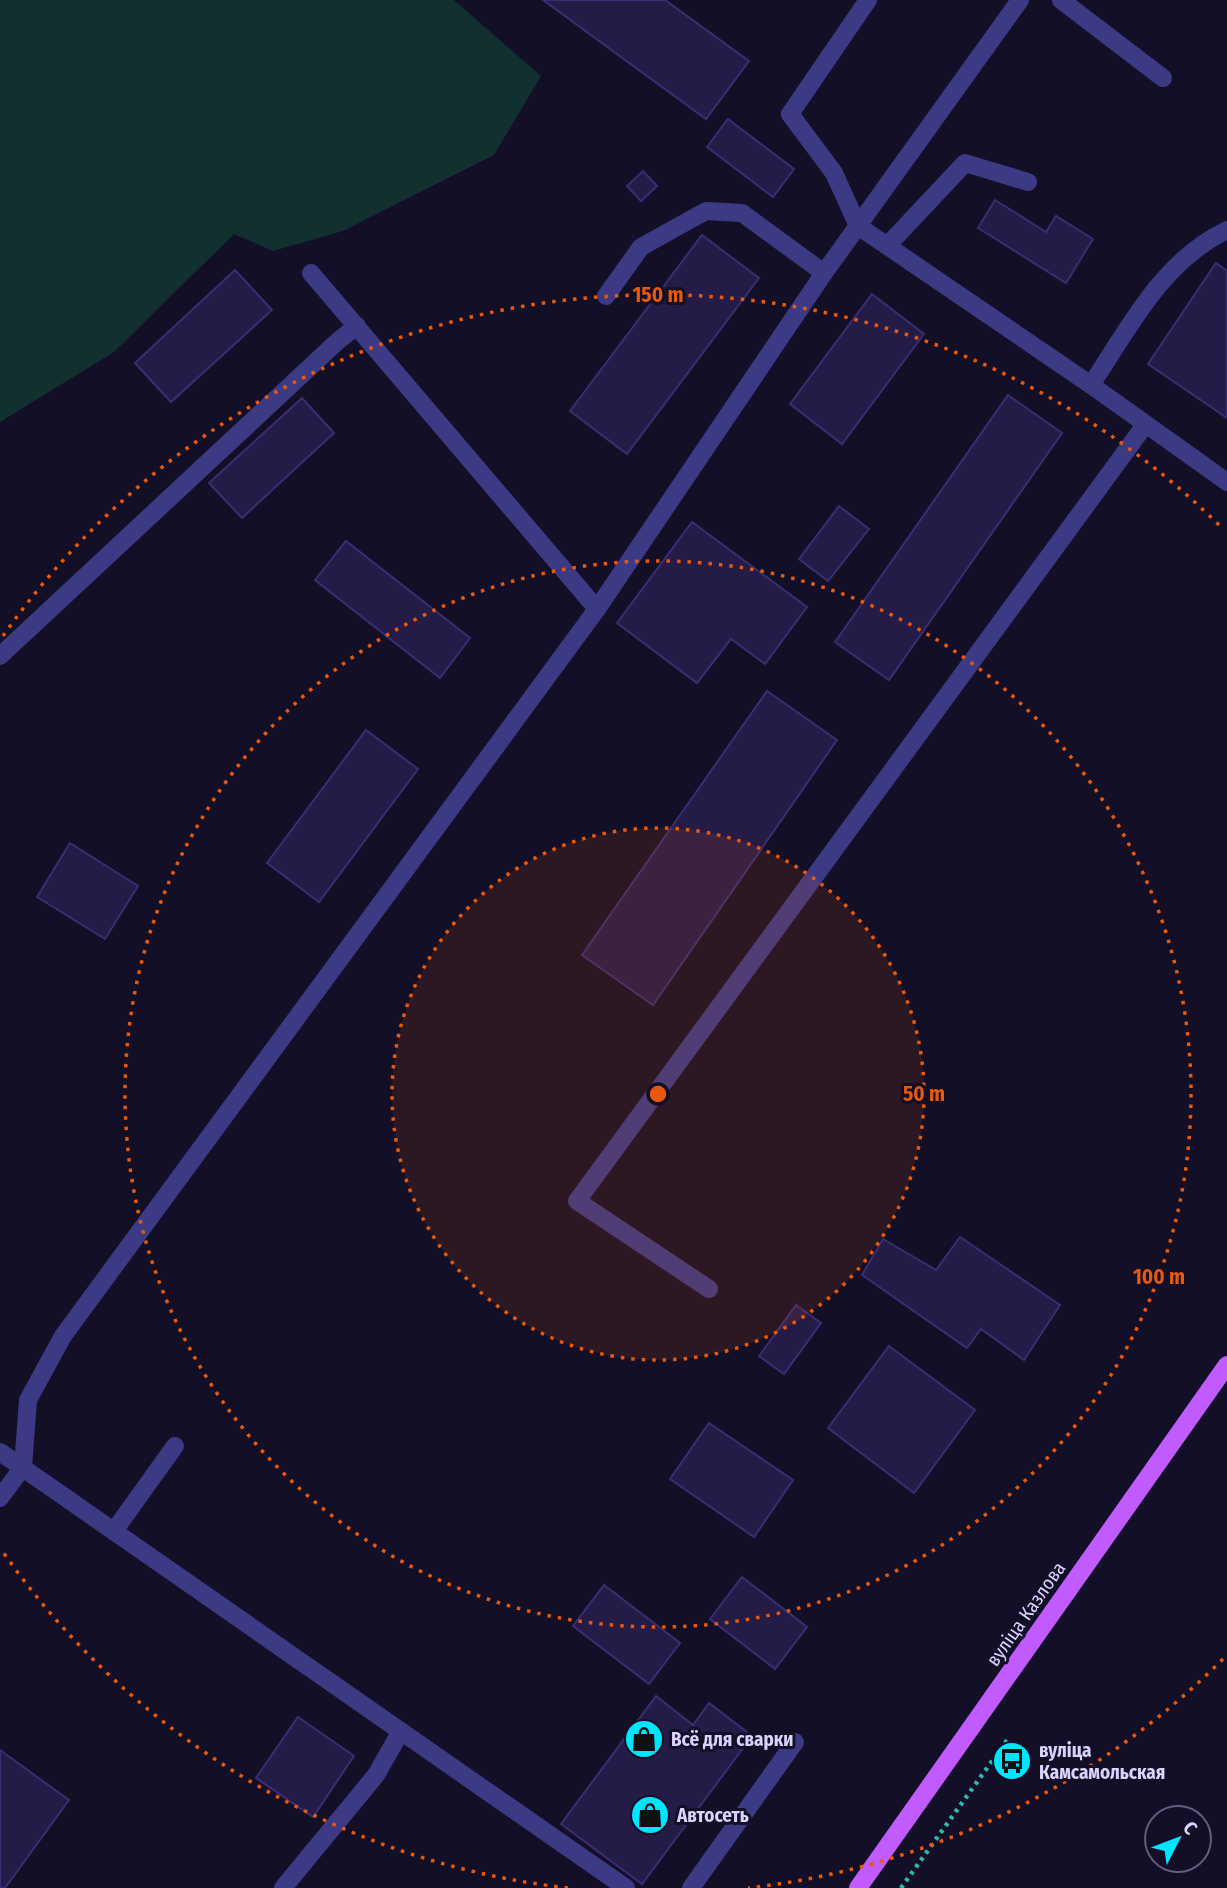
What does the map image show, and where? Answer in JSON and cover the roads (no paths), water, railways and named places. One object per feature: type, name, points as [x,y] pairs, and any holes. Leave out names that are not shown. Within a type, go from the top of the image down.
[{"type":"main road","name":"вуліца Казлова","points":[[858,1888],[1227,1365]]},
{"type":"lane","points":[[868,0],[790,114],[834,173],[858,226],[1227,482]]},
{"type":"lane","points":[[0,1498],[23,1467],[28,1400],[63,1336],[597,609],[824,273],[1020,0]]},
{"type":"lane","points":[[1060,0],[1163,78]]},
{"type":"lane","points":[[887,246],[965,163],[1028,182]]},
{"type":"lane","points":[[606,296],[641,247],[706,211],[742,212],[824,273]]},
{"type":"lane","points":[[1091,386],[1158,284],[1206,240],[1227,230]]},
{"type":"lane","points":[[311,273],[597,609]]},
{"type":"lane","points":[[0,656],[357,326]]},
{"type":"lane","points":[[709,1289],[577,1201],[1145,425]]},
{"type":"lane","points":[[114,1531],[175,1446]]},
{"type":"lane","points":[[0,1452],[626,1888]]},
{"type":"lane","points":[[283,1888],[376,1775],[401,1731]]},
{"type":"lane","points":[[691,1888],[795,1742]]},
{"type":"place","name":"Всё для сварки","points":[[644,1739]]},
{"type":"place","name":"вуліца Камсамольская","points":[[1012,1761]]},
{"type":"place","name":"Автосеть","points":[[650,1815]]}]
